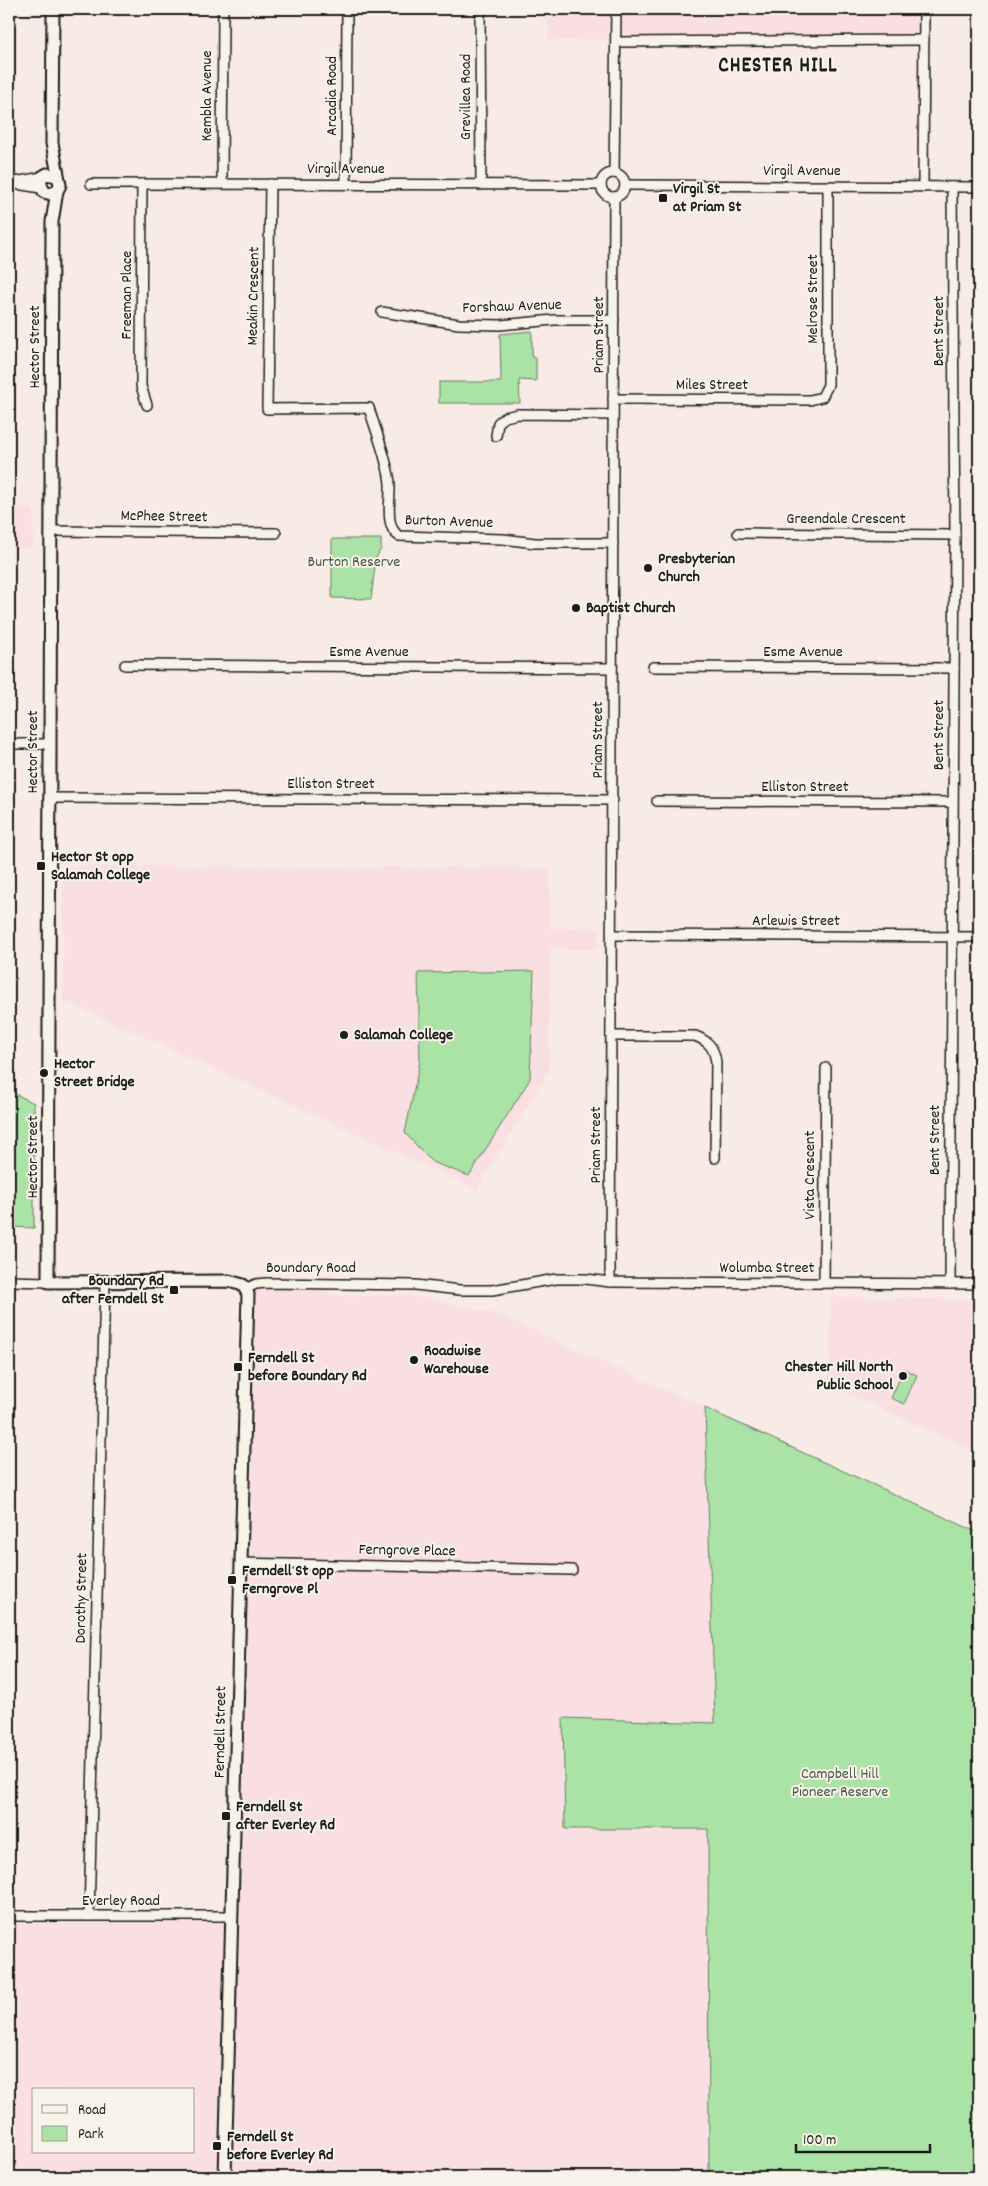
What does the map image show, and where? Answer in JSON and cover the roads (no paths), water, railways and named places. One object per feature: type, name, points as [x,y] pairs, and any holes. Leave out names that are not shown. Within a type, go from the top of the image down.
[{"type":"main road","name":"Hector Street","points":[[53,9],[52,144],[57,176]]},
{"type":"main road","name":"Hector Street","points":[[52,144],[43,183],[52,222]]},
{"type":"main road","points":[[51,174],[57,176],[60,185],[57,191],[50,194],[43,183],[51,174]]},
{"type":"main road","name":"Hector Street","points":[[48,1282],[52,222],[57,191]]},
{"type":"main road","name":"Boundary Road","points":[[48,1282],[229,1281],[237,1282],[245,1289]]},
{"type":"main road","name":"Ferndell Street","points":[[224,2177],[248,1303],[245,1289]]},
{"type":"street","name":"Kembla Avenue","points":[[222,183],[223,9]]},
{"type":"street","name":"Arcadia Road","points":[[346,184],[347,9]]},
{"type":"street","name":"Grevillea Road","points":[[480,9],[481,184]]},
{"type":"street","points":[[614,173],[616,9]]},
{"type":"street","points":[[923,187],[924,9]]},
{"type":"street","points":[[616,42],[924,40]]},
{"type":"street","points":[[614,173],[623,178],[626,185],[621,194],[614,197],[606,195],[601,185],[604,178],[614,173]]},
{"type":"street","points":[[9,183],[43,183]]},
{"type":"street","name":"Virgil Avenue","points":[[91,184],[601,185]]},
{"type":"street","name":"Freeman Place","points":[[142,184],[142,386],[148,405]]},
{"type":"street","name":"Meakin Crescent","points":[[267,409],[270,184]]},
{"type":"street","name":"Virgil Avenue","points":[[626,185],[979,187]]},
{"type":"street","name":"Melrose Street","points":[[810,400],[822,397],[828,385],[828,186]]},
{"type":"street","name":"Bent Street","points":[[950,1284],[954,668],[952,187]]},
{"type":"street","name":"Priam Street","points":[[610,1282],[614,197]]},
{"type":"street","name":"Forshaw Avenue","points":[[382,312],[458,324],[500,325],[554,320],[614,320]]},
{"type":"street","name":"Miles Street","points":[[613,399],[810,400]]},
{"type":"street","name":"Burton Avenue","points":[[267,409],[369,408],[390,482],[390,524],[394,533],[399,536],[503,539],[535,542],[613,543]]},
{"type":"street","points":[[496,436],[498,423],[505,417],[512,415],[613,415]]},
{"type":"street","name":"McPhee Street","points":[[51,531],[276,533]]},
{"type":"street","name":"Greendale Crescent","points":[[738,534],[954,535]]},
{"type":"street","name":"Esme Avenue","points":[[125,665],[612,668]]},
{"type":"street","name":"Esme Avenue","points":[[653,667],[954,668]]},
{"type":"street","points":[[9,744],[50,744]]},
{"type":"street","name":"Elliston Street","points":[[49,798],[613,800]]},
{"type":"street","name":"Elliston Street","points":[[657,801],[953,802]]},
{"type":"street","name":"Arlewis Street","points":[[612,935],[979,938]]},
{"type":"street","points":[[611,1036],[695,1036],[704,1039],[710,1044],[716,1062],[715,1158]]},
{"type":"street","name":"Vista Crescent","points":[[824,1283],[826,1068]]},
{"type":"street","name":"Wolumba Street","points":[[556,1278],[610,1282],[979,1284]]},
{"type":"street","name":"Boundary Road","points":[[245,1289],[256,1284],[274,1283],[415,1285],[460,1290],[492,1290],[556,1278]]},
{"type":"street","name":"Boundary Road","points":[[9,1281],[48,1282]]},
{"type":"street","name":"Dorothy Street","points":[[89,1916],[105,1282]]},
{"type":"street","name":"Ferngrove Place","points":[[241,1563],[572,1570]]},
{"type":"street","name":"Everley Road","points":[[9,1916],[232,1916]]},
{"type":"place","name":"Virgil St at Priam St","points":[[663,198]]},
{"type":"place","name":"Presbyterian Church","points":[[648,568]]},
{"type":"place","name":"Baptist Church","points":[[576,608]]},
{"type":"place","name":"Hector St opp Salamah College","points":[[41,866]]},
{"type":"place","name":"Salamah College","points":[[344,1035]]},
{"type":"place","name":"Hector Street Bridge","points":[[44,1073]]},
{"type":"place","name":"Boundary Rd after Ferndell St","points":[[174,1290]]},
{"type":"place","name":"Roadwise Warehouse","points":[[414,1360]]},
{"type":"place","name":"Ferndell St before Boundary Rd","points":[[238,1367]]},
{"type":"place","name":"Chester Hill North Public School","points":[[903,1376]]},
{"type":"place","name":"Ferndell St opp Ferngrove Pl","points":[[232,1580]]},
{"type":"place","name":"Ferndell St after Everley Rd","points":[[226,1816]]},
{"type":"place","name":"Ferndell St before Everley Rd","points":[[217,2146]]},
{"type":"district","name":"CHESTER HILL","points":[[778,67]]},
{"type":"park label","name":"Burton Reserve","points":[[354,562]]},
{"type":"park label","name":"Campbell Hill Pioneer Reserve","points":[[840,1783]]}]
